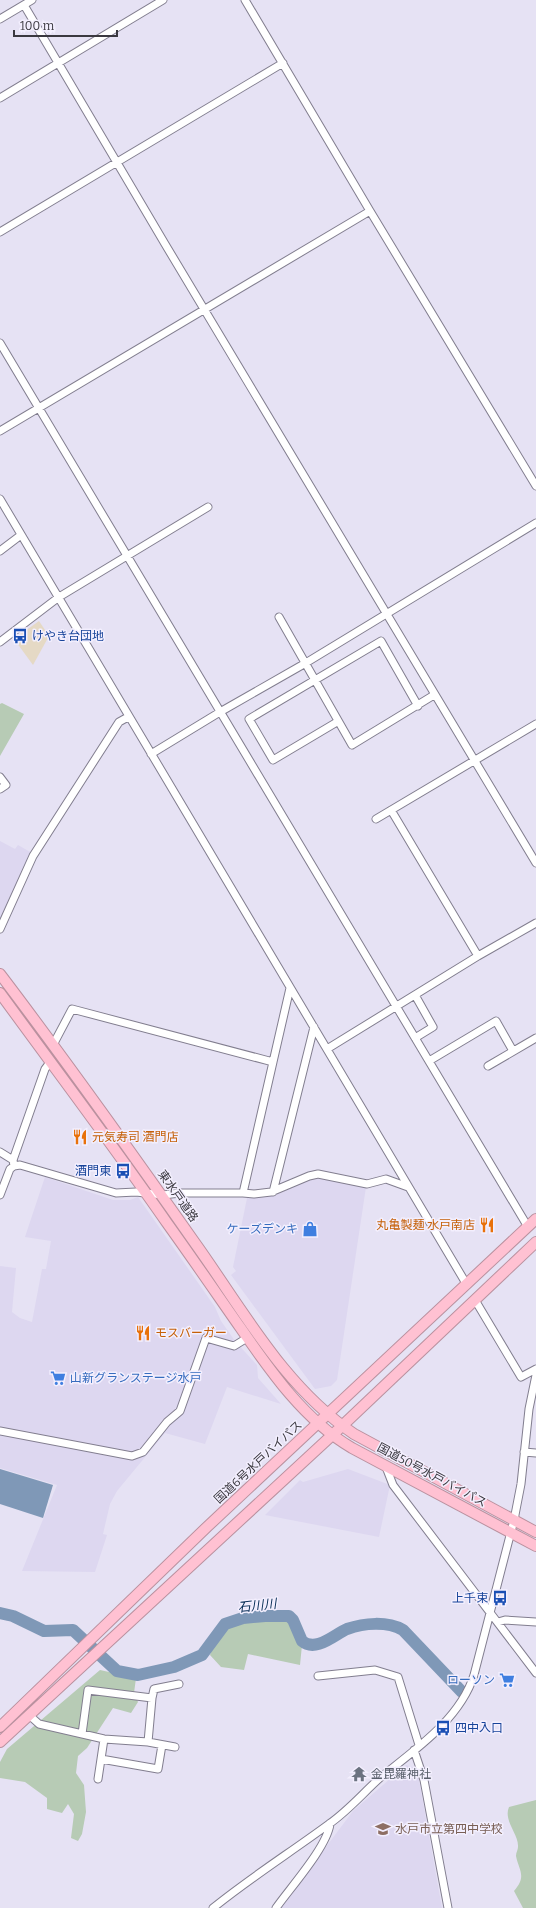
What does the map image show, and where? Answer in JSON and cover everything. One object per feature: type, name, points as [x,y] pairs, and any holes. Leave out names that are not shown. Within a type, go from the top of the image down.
[{"type":"highway","name":"東水戸道路","points":[[0,974],[162,1195],[276,1358],[300,1388],[328,1415],[342,1426]]},
{"type":"highway","name":"東水戸道路","points":[[0,993],[51,1061],[247,1338],[278,1379],[318,1424]]},
{"type":"highway","name":"国道6号水戸バイパス","points":[[0,1727],[94,1635],[536,1220]]},
{"type":"highway","points":[[0,1742],[342,1426],[536,1242]]},
{"type":"highway","name":"国道50号水戸バイパス","points":[[318,1424],[331,1436],[386,1467],[512,1532],[536,1546]]},
{"type":"highway","name":"国道50号水戸バイパス","points":[[342,1426],[401,1461],[536,1532]]},
{"type":"street","points":[[0,19],[32,0]]},
{"type":"street","points":[[0,98],[163,0]]},
{"type":"street","points":[[245,0],[536,486]]},
{"type":"street","points":[[24,4],[387,613],[434,695],[536,863]]},
{"type":"street","points":[[0,232],[283,63]]},
{"type":"street","points":[[0,431],[370,211]]},
{"type":"street","points":[[0,343],[528,1227]]},
{"type":"street","points":[[0,499],[467,1285]]},
{"type":"street","points":[[0,642],[59,597],[208,506]]},
{"type":"street","points":[[151,754],[220,712],[304,664],[536,523]]},
{"type":"street","points":[[0,551],[21,535]]},
{"type":"street","points":[[279,617],[337,722],[352,745],[434,695]]},
{"type":"street","points":[[337,722],[273,760],[249,719],[381,641],[418,706]]},
{"type":"street","points":[[0,929],[33,856],[119,722],[128,716]]},
{"type":"street","points":[[376,819],[536,724]]},
{"type":"street","points":[[0,777],[6,785],[0,789]]},
{"type":"street","points":[[391,810],[478,956]]},
{"type":"street","points":[[327,1048],[397,1007],[478,956],[536,923]]},
{"type":"street","points":[[243,1193],[290,988]]},
{"type":"street","points":[[415,996],[433,1027],[415,1038]]},
{"type":"street","points":[[53,1045],[72,1009],[273,1062]]},
{"type":"street","points":[[429,1061],[496,1021],[513,1051]]},
{"type":"street","points":[[273,1192],[314,1027]]},
{"type":"street","points":[[488,1066],[536,1038]]},
{"type":"street","points":[[0,1195],[10,1169],[15,1164],[45,1070],[51,1061]]},
{"type":"street","points":[[0,1152],[15,1164],[116,1193],[162,1195],[180,1192],[254,1194],[273,1192],[309,1176],[318,1174],[367,1184],[386,1179],[408,1187]]},
{"type":"street","points":[[475,1300],[521,1377],[536,1369]]},
{"type":"street","points":[[0,1430],[124,1454],[137,1455],[143,1452],[167,1422],[180,1411],[206,1338],[234,1346],[247,1338]]},
{"type":"street","points":[[213,1908],[230,1894],[330,1824],[375,1783],[417,1748],[456,1709],[466,1695],[474,1675],[489,1611],[512,1532],[521,1484],[529,1409],[536,1375]]},
{"type":"street","points":[[524,1452],[536,1453]]},
{"type":"street","points":[[386,1467],[393,1485],[536,1673]]},
{"type":"street","points":[[498,1622],[505,1620],[536,1622]]},
{"type":"street","points":[[318,1676],[374,1670],[398,1677],[424,1780],[448,1908]]},
{"type":"street","points":[[148,1742],[154,1689],[179,1684]]},
{"type":"street","points":[[82,1734],[88,1690],[152,1698]]},
{"type":"street","points":[[29,1715],[39,1724],[104,1739],[148,1742],[175,1747]]},
{"type":"street","points":[[98,1779],[104,1739]]},
{"type":"street","points":[[101,1759],[158,1769],[162,1745]]},
{"type":"street","points":[[276,1908],[315,1855],[329,1833],[330,1824]]},
{"type":"shaded area","points":[[39,621],[49,636],[33,665],[14,639]]},
{"type":"shaded area","points":[[0,841],[15,849],[18,845],[32,853],[0,923]]},
{"type":"shaded area","points":[[45,1177],[113,1200],[130,1200],[138,1197],[215,1307],[221,1321],[235,1341],[257,1365],[258,1378],[281,1404],[227,1387],[205,1444],[165,1433],[117,1491],[110,1504],[103,1534],[107,1535],[95,1572],[22,1571],[57,1485],[0,1468],[0,1266],[16,1268],[12,1312],[20,1318],[32,1322],[42,1269],[46,1269],[51,1241],[25,1237]]},
{"type":"shaded area","points":[[313,1177],[324,1177],[366,1187],[337,1380],[331,1386],[315,1389],[231,1275],[236,1271],[233,1267],[247,1198],[278,1194]]},
{"type":"shaded area","points":[[348,1469],[390,1485],[379,1537],[265,1515],[300,1480],[303,1482]]},
{"type":"shaded area","name":"水戸市立第四中学校","points":[[406,1765],[415,1768],[418,1774],[442,1908],[280,1908],[353,1811]]},
{"type":"green space","points":[[2,703],[24,714],[0,756],[0,704]]},
{"type":"green space","points":[[283,1618],[292,1622],[298,1639],[302,1645],[300,1665],[248,1654],[244,1670],[221,1667],[210,1655],[219,1634],[233,1622],[255,1619]]},
{"type":"green space","points":[[100,1670],[136,1678],[134,1693],[138,1702],[131,1713],[113,1708],[87,1748],[78,1756],[76,1773],[84,1785],[86,1812],[82,1834],[78,1841],[71,1838],[74,1814],[68,1804],[62,1813],[47,1809],[47,1798],[25,1782],[0,1778],[0,1762],[7,1749]]},
{"type":"green space","points":[[536,1800],[536,1908],[523,1908],[514,1891],[518,1886],[521,1874],[516,1856],[518,1842],[509,1822],[508,1812],[509,1807]]},
{"type":"water","points":[[0,1469],[53,1485],[43,1518],[0,1504]]},
{"type":"waterway","name":"石川川","points":[[0,1613],[13,1616],[44,1631],[73,1630],[117,1671],[138,1675],[174,1667],[202,1655],[225,1624],[243,1618],[289,1616],[293,1620],[302,1641],[313,1645],[319,1644],[347,1629],[354,1627],[368,1624],[390,1625],[403,1630],[462,1692]]},
{"type":"place","name":"けやき台団地","points":[[20,636]]},
{"type":"place","name":"元気寿司 酒門店","points":[[80,1137]]},
{"type":"place","name":"酒門東","points":[[123,1171]]},
{"type":"place","name":"丸亀製麺 水戸南店","points":[[487,1225]]},
{"type":"place","name":"ケーズデンキ","points":[[310,1229]]},
{"type":"place","name":"モスバーガー","points":[[143,1333]]},
{"type":"place","name":"山新グランステージ水戸","points":[[58,1378]]},
{"type":"place","name":"上千束","points":[[500,1598]]},
{"type":"place","name":"ローソン","points":[[507,1680]]},
{"type":"place","name":"四中入口","points":[[443,1728]]},
{"type":"place","name":"金毘羅神社","points":[[359,1774]]},
{"type":"place","name":"水戸市立第四中学校","points":[[383,1829]]}]
